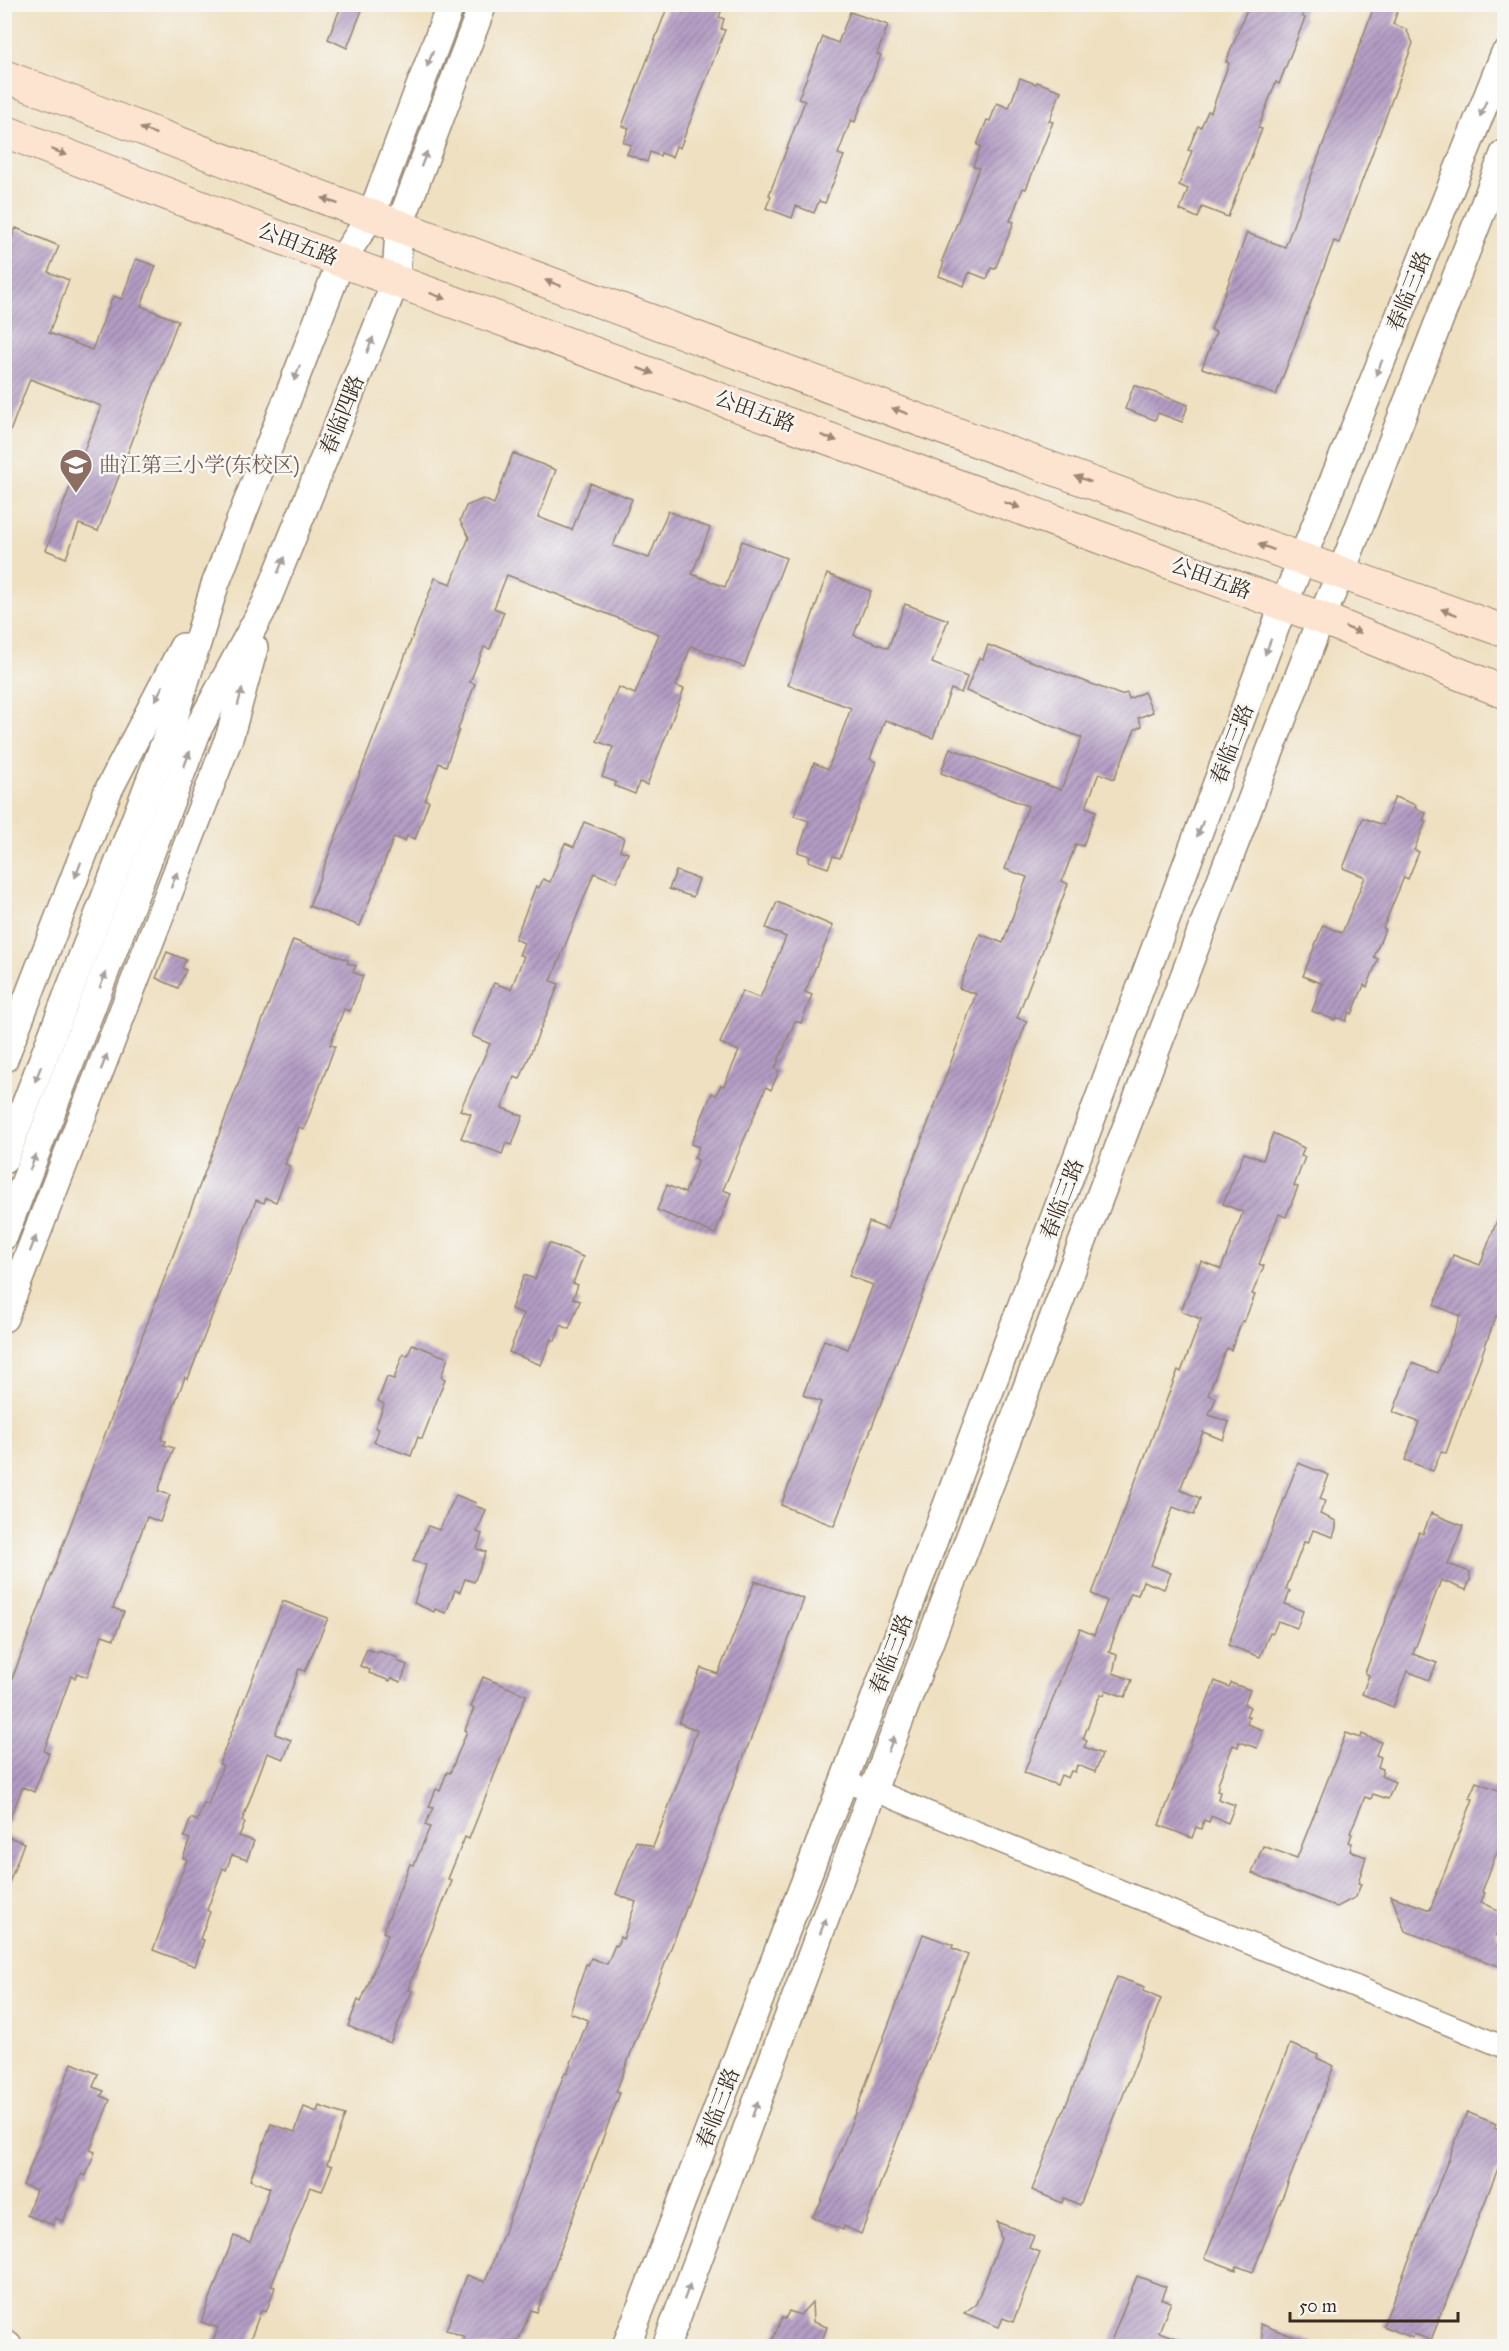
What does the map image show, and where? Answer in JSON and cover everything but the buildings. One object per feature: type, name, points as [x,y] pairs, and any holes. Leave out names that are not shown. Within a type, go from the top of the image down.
[{"type":"main road","points":[[4,76],[385,221],[1302,560],[1504,632]]},
{"type":"main road","name":"公田五路","points":[[4,131],[341,261],[1284,604],[1504,692]]},
{"type":"street","name":"春临四路","points":[[4,1236],[199,727],[265,605],[396,280],[385,221],[451,4]]},
{"type":"street","name":"春临四路","points":[[4,1160],[173,721],[215,585],[341,261],[385,221],[483,4]]},
{"type":"street","name":"春临三路","points":[[626,2346],[843,1783],[1284,604],[1504,55]]},
{"type":"street","name":"春临三路","points":[[666,2346],[873,1790],[1321,618],[1341,573],[1504,154]]},
{"type":"street","points":[[4,1059],[108,791],[215,585]]},
{"type":"street","points":[[4,1318],[230,735],[265,605]]},
{"type":"street","points":[[843,1783],[873,1790],[1504,2047]]},
{"type":"street","points":[[4,2343],[9,2346]]},
{"type":"place","name":"曲江第三小学(东校区)","points":[[76,494]]}]
